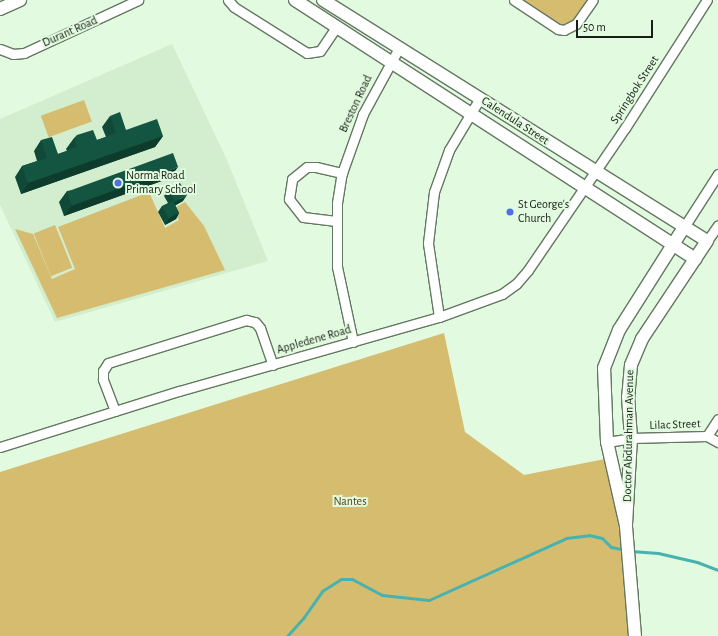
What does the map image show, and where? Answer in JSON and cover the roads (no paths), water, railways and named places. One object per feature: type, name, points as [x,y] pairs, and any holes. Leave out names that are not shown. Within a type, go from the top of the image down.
[{"type":"street","points":[[0,9],[20,0]]},
{"type":"street","name":"Durant Road","points":[[0,49],[13,54],[24,53],[138,0]]},
{"type":"street","points":[[228,0],[234,7],[307,53],[320,51],[337,26]]},
{"type":"street","name":"Calendula Street","points":[[295,0],[696,259]]},
{"type":"street","name":"Calendula Street","points":[[323,0],[707,241]]},
{"type":"street","points":[[514,0],[558,29],[564,30],[576,24],[593,0]]},
{"type":"street","name":"Springbok Street","points":[[583,185],[595,172],[707,0]]},
{"type":"street","name":"Breston Road","points":[[353,342],[337,267],[336,220],[342,173],[363,114],[399,48]]},
{"type":"street","points":[[439,317],[430,267],[428,244],[430,218],[443,163],[470,113],[480,98]]},
{"type":"street","points":[[336,220],[303,217],[289,199],[292,179],[307,167],[316,167],[342,173]]},
{"type":"street","name":"Doctor Abdurahman Avenue","points":[[626,531],[607,442],[602,385],[606,357],[627,317],[718,174]]},
{"type":"street","name":"Appledene Road","points":[[0,446],[439,317],[492,299],[516,284],[583,185]]},
{"type":"street","name":"Doctor Abdurahman Avenue","points":[[626,531],[631,438],[628,379],[634,357],[642,339],[718,225]]},
{"type":"street","points":[[115,411],[104,379],[103,371],[108,363],[246,320],[255,322],[260,328],[273,365]]},
{"type":"street","points":[[707,436],[718,419]]},
{"type":"street","name":"Lilac Street","points":[[607,442],[631,438],[707,436],[718,442]]},
{"type":"street","points":[[626,531],[635,636]]},
{"type":"waterway","points":[[287,636],[304,617],[322,591],[341,579],[352,579],[382,595],[429,600],[566,538],[589,535],[602,538],[611,547],[626,550]]},
{"type":"waterway","points":[[631,551],[658,553],[697,562],[718,570]]},
{"type":"place","name":"Norma Road Primary School","points":[[118,183]]},
{"type":"place","name":"St George's Church","points":[[510,212]]},
{"type":"park label","name":"Nantes","points":[[350,502]]}]
